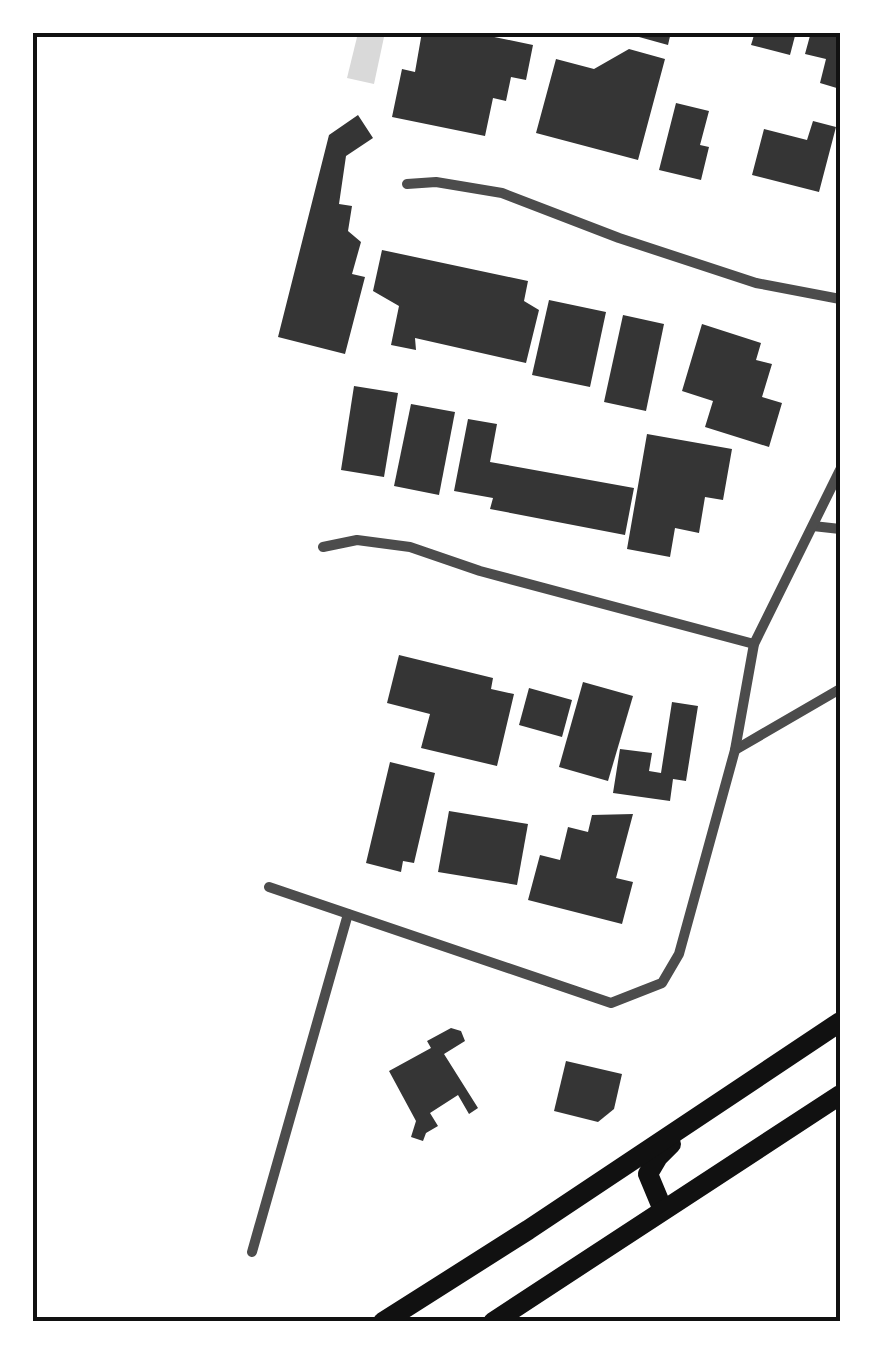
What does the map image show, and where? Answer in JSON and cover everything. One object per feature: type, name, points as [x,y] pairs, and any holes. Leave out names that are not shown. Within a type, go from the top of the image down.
[{"type":"main road","points":[[383,1322],[840,1022]]},
{"type":"main road","points":[[493,1322],[840,1094]]},
{"type":"main road","points":[[663,1210],[648,1174],[658,1157],[705,1111]]},
{"type":"street","points":[[407,184],[436,182],[502,193],[619,238],[756,283],[840,299]]},
{"type":"street","points":[[269,888],[611,1004],[662,983],[678,954],[735,750],[754,644],[840,470]]},
{"type":"street","points":[[813,526],[840,528]]},
{"type":"street","points":[[323,547],[356,540],[410,548],[754,644]]},
{"type":"street","points":[[735,750],[840,689]]},
{"type":"street","points":[[252,1252],[348,914]]},
{"type":"shaded area","points":[[358,33],[384,37],[374,84],[347,78]]},
{"type":"building","points":[[422,32],[470,32],[533,45],[526,80],[511,77],[506,101],[493,98],[485,136],[392,117],[402,69],[415,72]]},
{"type":"building","points":[[621,32],[671,32],[668,45]]},
{"type":"building","points":[[755,32],[796,32],[790,55],[751,45]]},
{"type":"building","points":[[811,32],[840,32],[840,89],[820,83],[826,59],[805,54]]},
{"type":"building","points":[[629,49],[665,59],[638,160],[536,133],[556,59],[594,69]]},
{"type":"building","points":[[676,103],[709,111],[700,145],[709,147],[701,180],[659,170]]},
{"type":"building","points":[[358,115],[373,138],[346,156],[339,204],[352,206],[348,231],[361,242],[352,274],[365,277],[345,354],[278,337],[329,135]]},
{"type":"building","points":[[813,121],[836,127],[819,192],[752,175],[764,129],[807,140]]},
{"type":"building","points":[[382,250],[528,281],[524,301],[539,310],[526,363],[415,338],[416,350],[391,345],[399,306],[373,291]]},
{"type":"building","points":[[549,300],[606,312],[590,387],[532,375]]},
{"type":"building","points":[[623,315],[664,324],[646,411],[604,402]]},
{"type":"building","points":[[702,324],[761,343],[756,360],[772,364],[762,397],[782,403],[769,447],[705,427],[713,401],[682,391]]},
{"type":"building","points":[[354,386],[398,393],[384,477],[341,470]]},
{"type":"building","points":[[411,404],[455,412],[439,495],[394,486]]},
{"type":"building","points":[[468,419],[497,424],[490,462],[634,488],[625,535],[490,509],[493,498],[454,491]]},
{"type":"building","points":[[647,434],[732,449],[723,500],[705,497],[699,533],[675,528],[670,557],[627,549]]},
{"type":"building","points":[[399,655],[493,678],[491,689],[514,694],[497,766],[421,748],[430,714],[387,703]]},
{"type":"building","points":[[583,682],[633,696],[608,781],[559,767]]},
{"type":"building","points":[[529,688],[572,700],[562,737],[519,725]]},
{"type":"building","points":[[672,702],[698,706],[686,781],[673,779],[670,801],[613,793],[620,749],[652,753],[649,771],[661,773]]},
{"type":"building","points":[[390,762],[435,773],[414,863],[403,861],[401,872],[366,863]]},
{"type":"building","points":[[449,811],[528,824],[517,885],[438,872]]},
{"type":"building","points":[[633,814],[616,878],[633,882],[622,924],[528,900],[540,855],[560,860],[568,827],[588,832],[592,815]]},
{"type":"building","points":[[451,1028],[461,1031],[465,1041],[444,1054],[478,1108],[469,1114],[458,1095],[430,1113],[438,1126],[426,1133],[423,1141],[411,1137],[416,1121],[389,1071],[431,1048],[427,1041]]},
{"type":"building","points":[[566,1061],[622,1074],[614,1109],[598,1122],[554,1111]]}]
